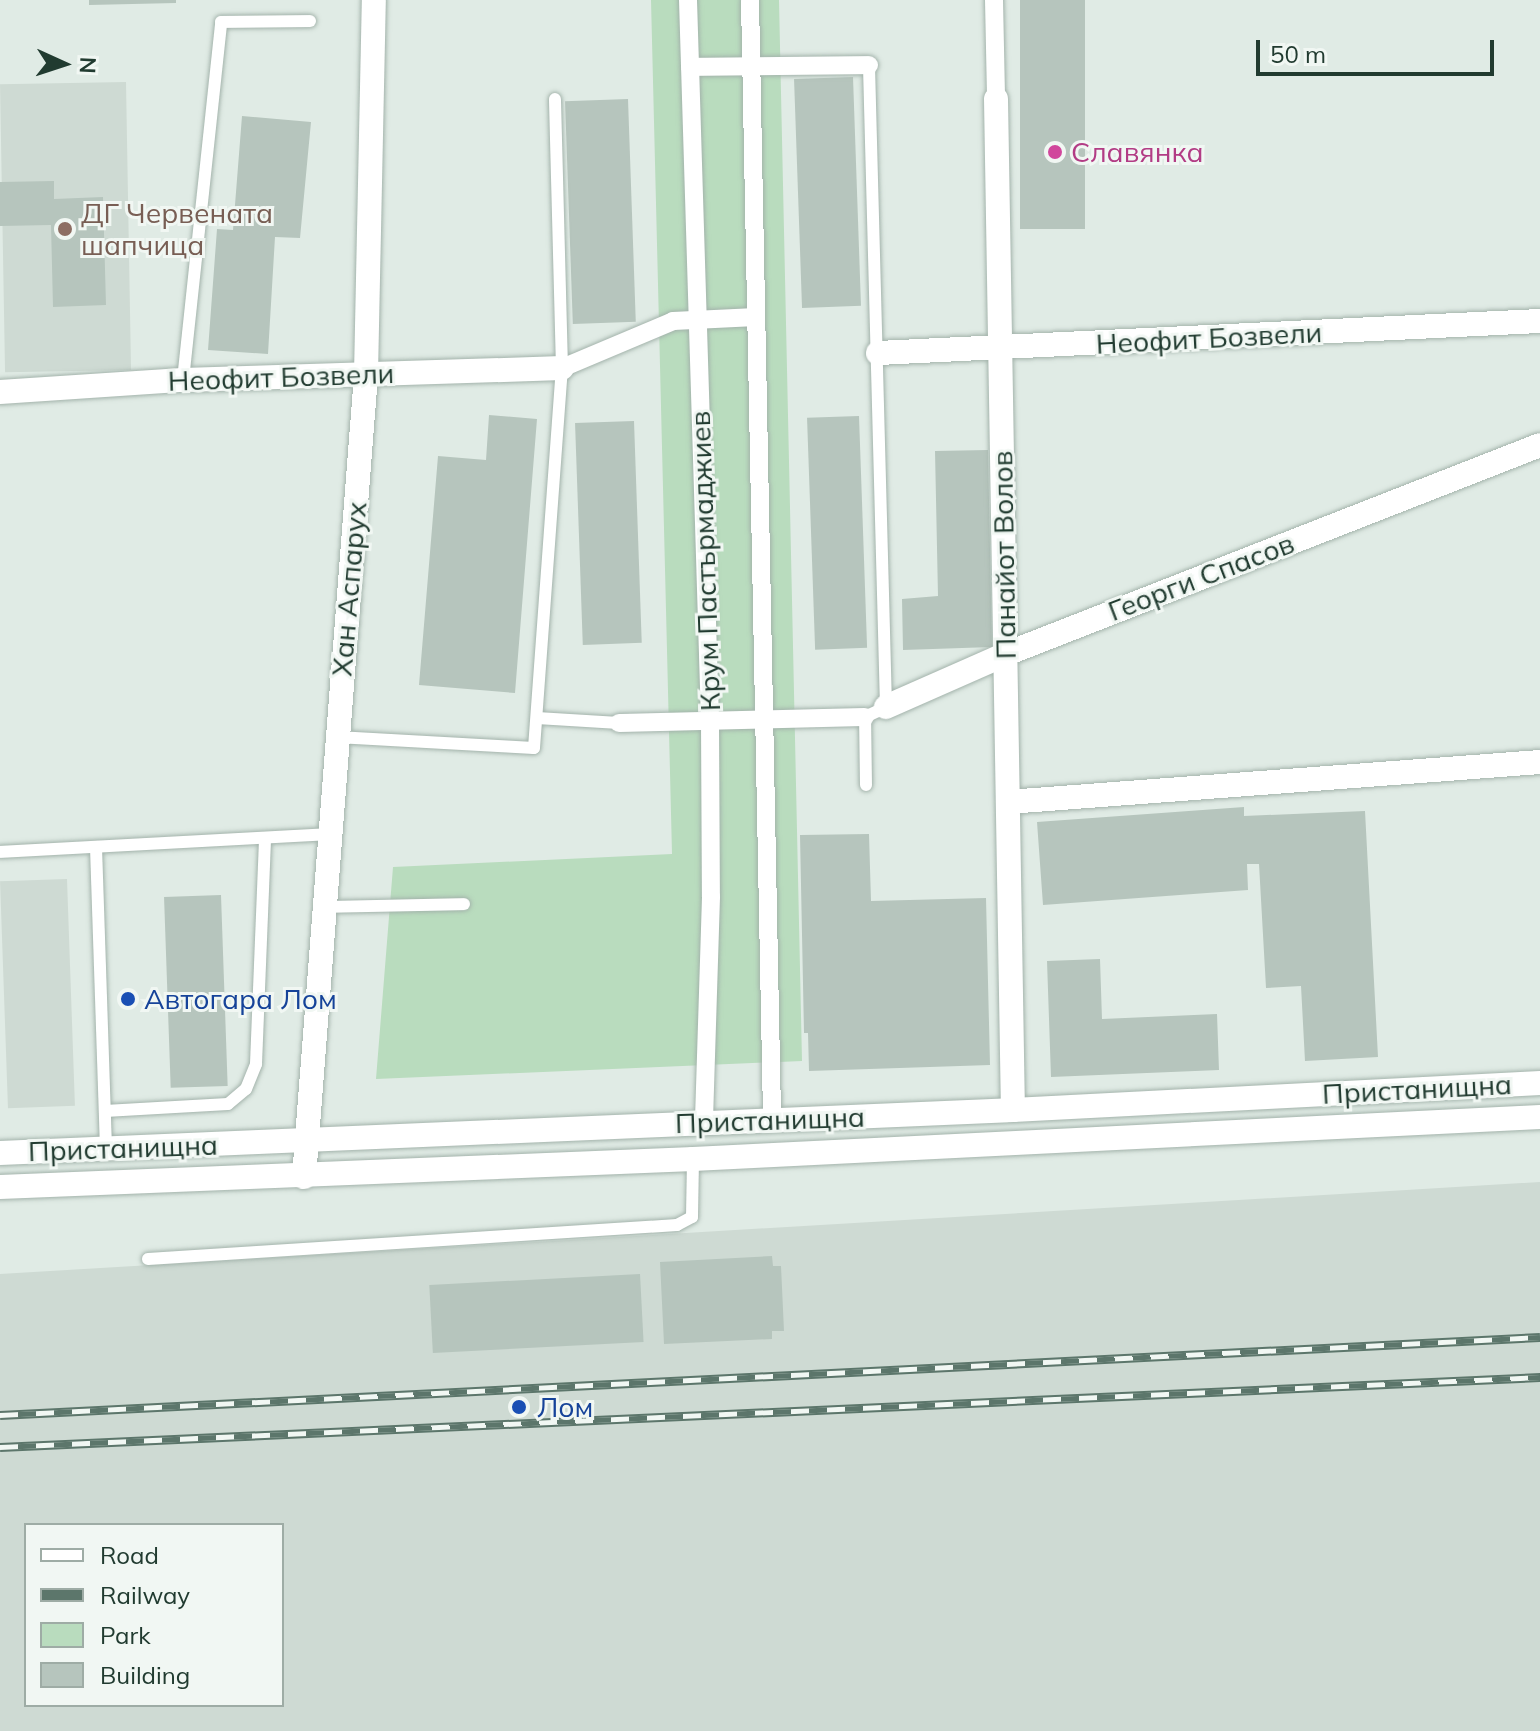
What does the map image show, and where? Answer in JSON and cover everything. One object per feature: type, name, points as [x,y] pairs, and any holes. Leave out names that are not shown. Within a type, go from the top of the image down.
[{"type":"street","name":"Хан Аспарух","points":[[304,1177],[366,374],[374,0]]},
{"type":"street","name":"Крум Пастърмаджиев","points":[[688,0],[710,722],[711,897],[704,1122]]},
{"type":"street","name":"Крум Пастърмаджиев","points":[[750,0],[772,1119]]},
{"type":"street","name":"Панайот Волов","points":[[994,0],[1013,1110]]},
{"type":"street","points":[[690,67],[869,65]]},
{"type":"street","points":[[562,368],[673,321],[698,317],[756,317]]},
{"type":"street","name":"Неофит Бозвели","points":[[878,353],[1540,321]]},
{"type":"street","name":"Неофит Бозвели","points":[[0,392],[183,380],[562,368]]},
{"type":"street","name":"Георги Спасов","points":[[875,712],[1006,654],[1540,445]]},
{"type":"street","points":[[619,723],[764,721],[875,712]]},
{"type":"street","points":[[1008,802],[1540,762]]},
{"type":"street","name":"Пристанищна","points":[[0,1153],[1013,1110],[1540,1083]]},
{"type":"street","name":"Пристанищна","points":[[0,1187],[304,1177],[1540,1117]]},
{"type":"lane","points":[[183,380],[221,22],[310,21]]},
{"type":"lane","points":[[866,785],[875,712],[878,353],[869,65]]},
{"type":"lane","points":[[337,737],[534,748],[562,368],[555,99]]},
{"type":"lane","points":[[537,718],[619,723]]},
{"type":"lane","points":[[0,852],[330,834]]},
{"type":"lane","points":[[105,1111],[228,1104],[246,1089],[256,1064],[265,838]]},
{"type":"lane","points":[[96,847],[106,1149]]},
{"type":"lane","points":[[324,907],[464,904]]},
{"type":"lane","points":[[148,1259],[677,1225],[692,1217],[693,1159]]},
{"type":"shaded area","name":"ДГ Червената шапчица","points":[[126,82],[131,370],[5,372],[0,84]]},
{"type":"shaded area","points":[[67,879],[75,1106],[8,1108],[0,881]]},
{"type":"shaded area","points":[[1540,1182],[1540,1731],[0,1731],[0,1274]]},
{"type":"green space","points":[[651,0],[779,0],[802,1061],[376,1079],[393,867],[672,854]]},
{"type":"building","points":[[89,0],[176,0],[176,3],[89,5]]},
{"type":"building","points":[[1020,0],[1085,0],[1085,229],[1020,229]]},
{"type":"building","points":[[853,77],[861,306],[802,308],[794,79]]},
{"type":"building","points":[[628,99],[636,322],[573,324],[565,101]]},
{"type":"building","points":[[242,116],[311,122],[300,238],[275,237],[268,354],[208,350],[217,229],[233,230]]},
{"type":"building","points":[[54,181],[54,199],[103,197],[106,305],[53,307],[51,225],[0,226],[0,182]]},
{"type":"building","points":[[489,415],[537,419],[515,693],[419,685],[438,456],[486,460]]},
{"type":"building","points":[[859,416],[867,648],[815,650],[807,418]]},
{"type":"building","points":[[634,421],[642,643],[583,645],[575,423]]},
{"type":"building","points":[[988,450],[992,647],[903,650],[902,599],[938,596],[935,451]]},
{"type":"building","points":[[1244,807],[1244,816],[1365,811],[1378,1057],[1305,1061],[1301,986],[1266,988],[1259,864],[1247,864],[1248,890],[1043,905],[1037,822]]},
{"type":"building","points":[[869,834],[871,901],[986,898],[990,1065],[809,1071],[808,1033],[804,1033],[800,835]]},
{"type":"building","points":[[221,895],[228,1086],[171,1088],[164,897]]},
{"type":"building","points":[[1100,959],[1102,1019],[1217,1014],[1219,1070],[1051,1077],[1047,961]]},
{"type":"building","points":[[772,1256],[773,1266],[781,1266],[784,1331],[772,1331],[772,1339],[664,1344],[660,1262]]},
{"type":"building","name":"Лом","points":[[640,1274],[644,1342],[433,1353],[429,1285]]},
{"type":"railway","points":[[0,1415],[1540,1337]]},
{"type":"railway","points":[[0,1447],[1540,1377]]},
{"type":"place","name":"Славянка","points":[[1055,152]]},
{"type":"place","name":"ДГ Червената шапчица","points":[[65,229]]},
{"type":"place","name":"Автогара Лом","points":[[128,999]]},
{"type":"place","name":"Лом","points":[[519,1407]]}]
